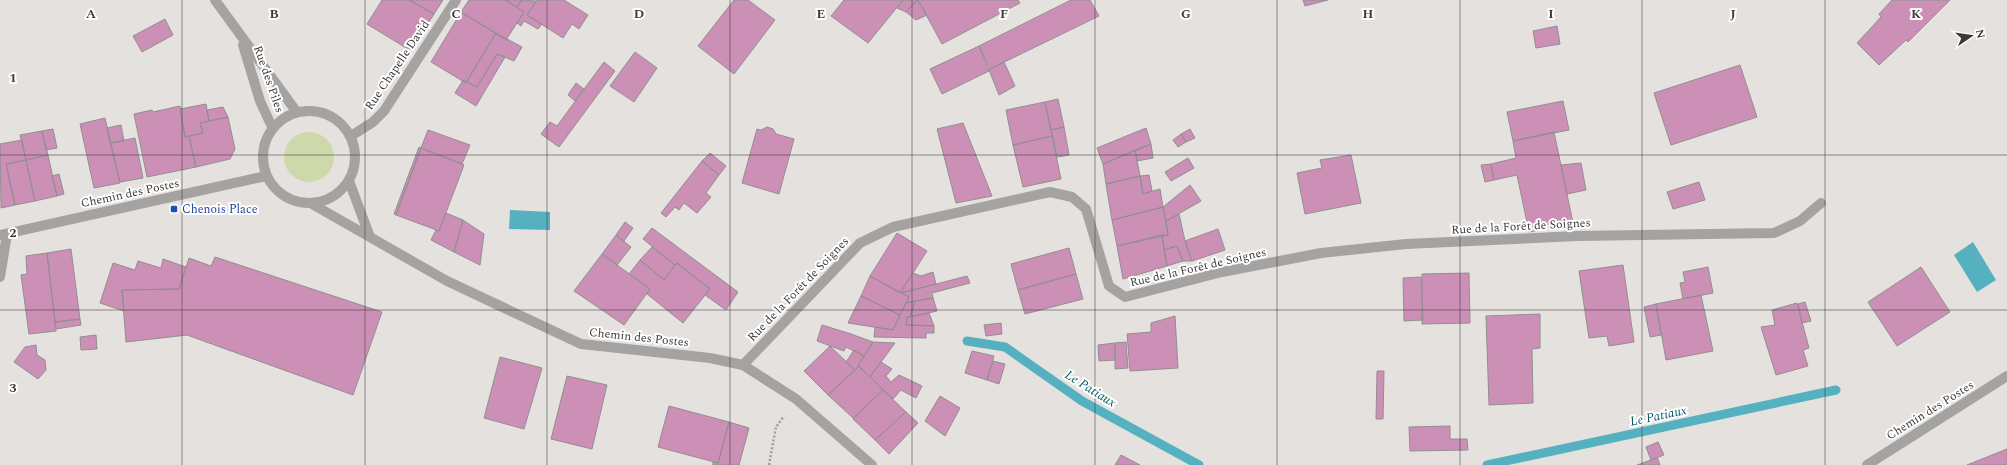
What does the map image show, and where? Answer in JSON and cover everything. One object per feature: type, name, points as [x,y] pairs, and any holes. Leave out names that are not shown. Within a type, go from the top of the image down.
[{"type":"street","name":"Rue des Piles","points":[[215,0],[241,38],[296,111]]},
{"type":"street","name":"Rue Chapelle David","points":[[351,136],[373,122],[384,111],[456,0]]},
{"type":"street","name":"Rue des Piles","points":[[241,38],[260,101],[272,127]]},
{"type":"street","points":[[313,110],[328,114],[341,123],[351,136],[356,159],[349,181],[333,197],[312,204],[293,201],[277,191],[266,176],[262,159],[264,142],[272,127],[283,117],[296,111],[313,110]]},
{"type":"street","name":"Chemin des Postes","points":[[3,234],[266,176]]},
{"type":"street","points":[[349,181],[370,237]]},
{"type":"street","name":"Rue de la Forêt de Soignes","points":[[743,366],[860,243],[893,227],[1050,192],[1072,197],[1086,209],[1109,286],[1125,297],[1222,272],[1314,255],[1406,244],[1577,236],[1774,233],[1800,221],[1820,202]]},
{"type":"street","name":"Chemin des Postes","points":[[312,204],[447,281],[581,344],[710,358],[743,366],[796,399],[872,465]]},
{"type":"street","points":[[0,277],[3,234]]},
{"type":"street","name":"Chemin des Postes","points":[[1867,465],[2007,376]]},
{"type":"path","points":[[769,465],[776,427]]},
{"type":"green space","points":[[314,132],[319,133],[327,139],[333,147],[333,167],[327,175],[319,181],[304,182],[299,181],[291,175],[285,167],[284,152],[285,147],[291,139],[299,133]]},
{"type":"water","points":[[510,210],[550,212],[550,230],[509,229]]},
{"type":"water","points":[[1973,242],[1996,280],[1977,292],[1954,255]]},
{"type":"building","points":[[382,0],[409,0],[434,14],[411,51],[367,24]]},
{"type":"building","points":[[409,0],[443,0],[434,14]]},
{"type":"building","points":[[469,0],[505,0],[524,12],[506,40],[461,12]]},
{"type":"building","points":[[505,0],[522,0],[517,7]]},
{"type":"building","points":[[522,0],[536,1],[527,15],[542,24],[538,29],[524,21],[521,26],[517,23],[524,12],[517,7]]},
{"type":"building","points":[[537,0],[564,0],[588,15],[579,29],[572,24],[563,38],[527,15]]},
{"type":"building","points":[[734,0],[748,0],[775,20],[734,74],[698,46]]},
{"type":"building","points":[[844,0],[903,0],[868,43],[831,16]]},
{"type":"building","points":[[903,0],[917,0],[906,12],[897,8]]},
{"type":"building","points":[[917,0],[927,15],[916,20],[906,12]]},
{"type":"building","points":[[918,0],[1018,0],[1020,3],[942,44]]},
{"type":"building","points":[[1071,0],[1090,0],[1099,16],[990,69],[979,46]]},
{"type":"building","points":[[1303,0],[1328,0],[1305,6]]},
{"type":"building","points":[[1892,0],[1950,0],[1908,42],[1906,40],[1879,65],[1857,43],[1881,17],[1879,14]]},
{"type":"building","points":[[461,12],[496,33],[466,83],[431,62]]},
{"type":"building","points":[[165,19],[173,35],[142,52],[133,36]]},
{"type":"building","points":[[1557,26],[1560,44],[1536,48],[1533,31]]},
{"type":"building","points":[[496,33],[522,47],[514,61],[497,54],[477,87],[467,81]]},
{"type":"building","points":[[979,46],[989,71],[942,94],[930,69]]},
{"type":"building","points":[[635,52],[657,68],[634,102],[610,86]]},
{"type":"building","points":[[497,54],[505,57],[476,106],[455,93],[463,80],[477,87]]},
{"type":"building","points":[[604,62],[615,71],[559,147],[541,134],[550,122],[557,126]]},
{"type":"building","points":[[1004,62],[1015,86],[999,95],[989,70]]},
{"type":"building","points":[[1740,65],[1757,117],[1671,145],[1654,93]]},
{"type":"building","points":[[576,83],[584,89],[575,101],[568,95]]},
{"type":"building","points":[[1058,99],[1064,127],[1051,130],[1045,102]]},
{"type":"building","points":[[1563,101],[1569,130],[1513,141],[1507,112]]},
{"type":"building","points":[[1045,102],[1052,136],[1013,145],[1006,110]]},
{"type":"building","points":[[206,104],[209,121],[200,123],[203,133],[185,137],[180,109]]},
{"type":"building","points":[[180,106],[185,137],[189,136],[196,167],[147,177],[134,114],[152,110],[153,112]]},
{"type":"building","points":[[223,107],[228,117],[209,121],[207,110]]},
{"type":"building","points":[[228,117],[235,149],[230,159],[196,167],[189,136],[203,133],[200,123]]},
{"type":"building","points":[[105,118],[120,183],[94,188],[80,124]]},
{"type":"building","points":[[963,123],[992,196],[956,203],[937,129]]},
{"type":"building","points":[[121,125],[124,141],[110,143],[107,128]]},
{"type":"building","points":[[767,127],[773,129],[776,134],[794,139],[779,194],[742,183],[757,129],[761,130]]},
{"type":"building","points":[[1064,127],[1069,155],[1057,157],[1051,130]]},
{"type":"building","points":[[1146,128],[1151,144],[1103,164],[1097,148]]},
{"type":"building","points":[[53,129],[57,148],[46,150],[42,131]]},
{"type":"building","points":[[1190,129],[1195,138],[1186,142],[1181,134]]},
{"type":"building","points":[[428,130],[470,145],[462,164],[421,148]]},
{"type":"building","points":[[42,131],[48,155],[26,160],[20,135]]},
{"type":"building","points":[[1554,132],[1573,223],[1529,232],[1517,175],[1494,180],[1491,164],[1516,158],[1513,141]]},
{"type":"building","points":[[1181,134],[1186,142],[1178,147],[1173,140]]},
{"type":"building","points":[[1052,136],[1061,179],[1023,187],[1013,145]]},
{"type":"building","points":[[135,138],[143,178],[120,182],[110,143]]},
{"type":"building","points":[[22,140],[26,160],[6,164],[15,205],[1,208],[0,144]]},
{"type":"building","points":[[1151,144],[1153,158],[1137,161],[1135,150]]},
{"type":"building","points":[[419,147],[421,148],[396,215],[394,214]]},
{"type":"building","points":[[421,148],[464,165],[439,231],[396,215]]},
{"type":"building","points":[[1135,150],[1140,176],[1106,184],[1103,164]]},
{"type":"building","points":[[710,153],[726,166],[719,175],[702,161]]},
{"type":"building","points":[[48,155],[57,196],[35,201],[26,160]]},
{"type":"building","points":[[1351,155],[1361,203],[1305,214],[1297,173],[1322,168],[1320,160]]},
{"type":"building","points":[[1188,158],[1194,168],[1171,181],[1165,172]]},
{"type":"building","points":[[26,160],[35,201],[15,205],[6,164]]},
{"type":"building","points":[[702,161],[719,175],[706,193],[711,197],[697,213],[684,203],[679,210],[675,207],[666,217],[661,213]]},
{"type":"building","points":[[1581,163],[1586,190],[1567,194],[1561,165]]},
{"type":"building","points":[[1491,164],[1494,180],[1485,182],[1481,165]]},
{"type":"building","points":[[59,174],[64,194],[57,196],[52,176]]},
{"type":"building","points":[[1149,175],[1152,191],[1143,194],[1140,176]]},
{"type":"building","points":[[1140,176],[1143,194],[1160,189],[1163,207],[1112,220],[1106,184]]},
{"type":"building","points":[[1699,182],[1705,200],[1673,209],[1667,192]]},
{"type":"building","points":[[1190,185],[1201,201],[1166,221],[1163,207]]},
{"type":"building","points":[[1163,207],[1168,235],[1117,246],[1112,220]]},
{"type":"building","points":[[446,213],[463,220],[454,252],[431,240],[436,230],[439,231]]},
{"type":"building","points":[[1179,214],[1185,241],[1192,261],[1183,261],[1177,246],[1164,250],[1162,235],[1168,235],[1166,221]]},
{"type":"building","points":[[463,220],[484,234],[480,265],[454,252]]},
{"type":"building","points":[[625,222],[633,228],[624,241],[616,235]]},
{"type":"building","points":[[652,228],[738,292],[726,310],[705,295],[710,289],[677,263],[675,265],[643,239]]},
{"type":"building","points":[[1218,229],[1225,250],[1192,261],[1185,241]]},
{"type":"building","points":[[897,233],[927,251],[900,293],[870,276]]},
{"type":"building","points":[[616,235],[631,247],[617,265],[602,254]]},
{"type":"building","points":[[1162,235],[1167,266],[1123,279],[1117,246]]},
{"type":"building","points":[[1177,246],[1183,261],[1167,266],[1164,250]]},
{"type":"building","points":[[652,247],[675,265],[664,280],[640,260]]},
{"type":"building","points":[[1069,248],[1076,274],[1018,290],[1011,264]]},
{"type":"building","points":[[71,249],[80,319],[55,322],[47,253]]},
{"type":"building","points":[[47,253],[56,331],[29,334],[21,275],[27,274],[26,256]]},
{"type":"building","points":[[602,254],[650,289],[624,325],[574,291]]},
{"type":"building","points":[[215,257],[382,312],[353,395],[187,335],[126,342],[122,290],[179,289],[189,258],[211,266]]},
{"type":"building","points":[[163,259],[186,267],[179,289],[122,290],[124,311],[100,303],[113,263],[135,270],[138,261],[161,268]]},
{"type":"building","points":[[640,260],[664,280],[677,263],[710,289],[683,323],[647,294],[650,289],[629,274]]},
{"type":"building","points":[[1623,265],[1634,342],[1609,346],[1607,336],[1589,338],[1579,271]]},
{"type":"building","points":[[1708,267],[1713,293],[1683,299],[1680,283],[1685,282],[1683,272]]},
{"type":"building","points":[[1921,267],[1950,312],[1897,346],[1868,302]]},
{"type":"building","points":[[933,272],[936,284],[900,293],[913,273],[921,276]]},
{"type":"building","points":[[1469,273],[1470,323],[1422,324],[1422,274]]},
{"type":"building","points":[[1076,274],[1083,299],[1025,314],[1018,290]]},
{"type":"building","points":[[870,276],[909,297],[900,315],[861,296]]},
{"type":"building","points":[[967,276],[970,283],[932,293],[933,298],[906,303],[909,297],[902,293]]},
{"type":"building","points":[[1421,277],[1423,320],[1404,321],[1403,278]]},
{"type":"building","points":[[1701,295],[1713,351],[1666,360],[1656,304]]},
{"type":"building","points":[[861,296],[900,315],[893,330],[848,323]]},
{"type":"building","points":[[933,298],[937,311],[910,317],[915,301]]},
{"type":"building","points":[[915,301],[910,317],[907,317],[906,325],[934,326],[934,333],[926,333],[926,338],[874,337],[875,327],[893,330],[906,303]]},
{"type":"building","points":[[1805,302],[1811,321],[1802,323],[1798,304]]},
{"type":"building","points":[[1797,303],[1809,348],[1803,350],[1808,366],[1776,375],[1761,327],[1775,325],[1772,310]]},
{"type":"building","points":[[1656,304],[1661,335],[1650,337],[1644,307]]},
{"type":"building","points":[[929,313],[934,326],[906,325],[907,317]]},
{"type":"building","points":[[1540,314],[1540,348],[1532,349],[1533,403],[1489,405],[1486,316]]},
{"type":"building","points":[[1175,316],[1178,368],[1130,371],[1127,334],[1151,332],[1151,323]]},
{"type":"building","points":[[80,319],[81,325],[56,329],[55,322]]},
{"type":"building","points":[[1001,323],[1002,334],[986,336],[984,325]]},
{"type":"building","points":[[822,325],[873,342],[864,356],[846,347],[844,351],[817,341]]},
{"type":"building","points":[[96,335],[97,349],[81,350],[80,337]]},
{"type":"building","points":[[873,342],[895,343],[870,377],[858,366]]},
{"type":"building","points":[[1126,342],[1128,368],[1115,369],[1115,343]]},
{"type":"building","points":[[1115,343],[1115,360],[1099,361],[1098,345]]},
{"type":"building","points":[[36,345],[37,355],[45,360],[46,370],[38,379],[14,362],[25,347]]},
{"type":"building","points":[[830,346],[855,370],[828,395],[804,371]]},
{"type":"building","points":[[854,350],[864,356],[859,366],[855,370],[846,362]]},
{"type":"building","points":[[972,351],[994,356],[987,380],[965,373]]},
{"type":"building","points":[[500,357],[542,368],[524,429],[484,418]]},
{"type":"building","points":[[993,361],[1005,364],[999,384],[987,380]]},
{"type":"building","points":[[881,362],[892,369],[886,376],[891,382],[899,375],[922,386],[916,398],[901,390],[893,399],[870,377]]},
{"type":"building","points":[[859,366],[883,390],[853,418],[828,395]]},
{"type":"building","points":[[1377,371],[1384,371],[1383,419],[1376,419]]},
{"type":"building","points":[[567,376],[607,385],[592,449],[551,439]]},
{"type":"building","points":[[883,390],[906,412],[875,440],[853,419]]},
{"type":"building","points":[[940,396],[960,408],[945,436],[925,421]]},
{"type":"building","points":[[669,406],[729,422],[718,463],[658,447]]},
{"type":"building","points":[[906,412],[918,423],[889,454],[875,440]]},
{"type":"building","points":[[729,422],[749,428],[739,465],[713,465],[713,462],[718,463]]},
{"type":"building","points":[[1450,426],[1450,439],[1467,439],[1468,450],[1410,451],[1409,427]]},
{"type":"building","points":[[1658,442],[1664,455],[1651,460],[1646,447]]},
{"type":"building","points":[[2007,449],[2007,465],[1967,465]]},
{"type":"building","points":[[1121,455],[1140,465],[1115,465]]},
{"type":"building","points":[[1657,457],[1660,465],[1637,465],[1651,460]]},
{"type":"waterway","name":"Le Patiaux","points":[[967,341],[1005,347],[1082,401],[1199,465]]},
{"type":"waterway","name":"Le Patiaux","points":[[1487,465],[1836,390]]},
{"type":"place","name":"Chenois Place","points":[[174,209]]}]
